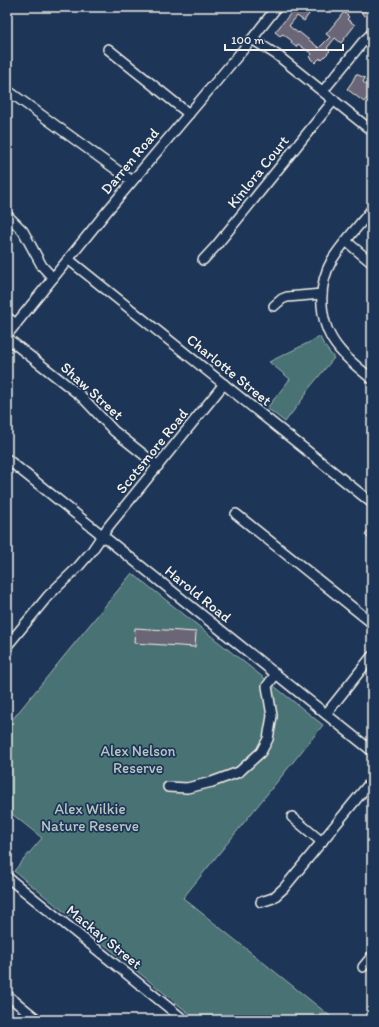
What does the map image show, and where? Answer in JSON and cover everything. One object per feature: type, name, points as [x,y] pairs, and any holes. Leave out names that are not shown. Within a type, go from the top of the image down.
[{"type":"street","name":"Darren Road","points":[[7,337],[68,259],[277,7]]},
{"type":"street","points":[[323,91],[372,33]]},
{"type":"street","points":[[254,36],[372,131]]},
{"type":"street","points":[[108,49],[189,114]]},
{"type":"street","points":[[7,90],[132,181]]},
{"type":"street","name":"Kinlora Court","points":[[203,260],[334,100]]},
{"type":"street","points":[[372,209],[346,241],[330,264],[325,277],[322,294],[324,321],[333,341],[339,350],[372,379]]},
{"type":"street","points":[[7,216],[23,231],[42,266],[53,278]]},
{"type":"street","points":[[346,241],[372,263]]},
{"type":"street","name":"Charlotte Street","points":[[68,259],[372,503]]},
{"type":"street","points":[[274,306],[282,299],[287,297],[322,294]]},
{"type":"street","points":[[7,317],[16,324]]},
{"type":"street","name":"Shaw Street","points":[[7,337],[82,397],[114,431],[158,466]]},
{"type":"street","name":"Scotsmore Road","points":[[7,646],[48,596],[85,560],[224,384]]},
{"type":"street","name":"Harold Road","points":[[7,459],[372,750]]},
{"type":"street","points":[[236,514],[372,623]]},
{"type":"street","points":[[326,714],[372,656]]},
{"type":"street","points":[[168,787],[187,788],[212,782],[239,772],[261,752],[268,739],[272,716],[267,686],[276,674]]},
{"type":"street","points":[[261,902],[268,900],[279,893],[372,780]]},
{"type":"street","points":[[292,817],[322,842]]},
{"type":"street","name":"Mackay Street","points":[[7,877],[184,1020]]},
{"type":"street","points":[[363,967],[372,956]]},
{"type":"street","points":[[7,995],[38,1020]]},
{"type":"green space","points":[[320,337],[334,358],[306,392],[307,393],[285,422],[267,408],[290,379],[269,362]]},
{"type":"green space","name":"Alex Nelson Reserve","points":[[132,573],[323,725],[183,898],[335,1020],[197,1020],[14,871],[42,838],[7,810],[7,726]]},
{"type":"building","points":[[296,7],[314,7],[304,21],[297,16],[289,26],[319,48],[330,37],[326,34],[344,12],[349,17],[347,19],[355,25],[341,43],[335,38],[327,48],[330,51],[321,60],[320,58],[315,63],[309,57],[312,54],[298,44],[296,47],[291,43],[292,41],[283,34],[280,36],[275,32]]},
{"type":"building","points":[[358,7],[372,7],[372,11],[364,16]]},
{"type":"building","points":[[356,74],[365,78],[363,82],[372,89],[372,101],[368,97],[364,102],[347,89]]},
{"type":"building","points":[[372,526],[372,542],[365,535]]},
{"type":"building","points":[[135,628],[196,632],[195,647],[134,643]]},
{"type":"park label","name":"Alex Wilkie Nature Reserve","points":[[90,818]]}]
